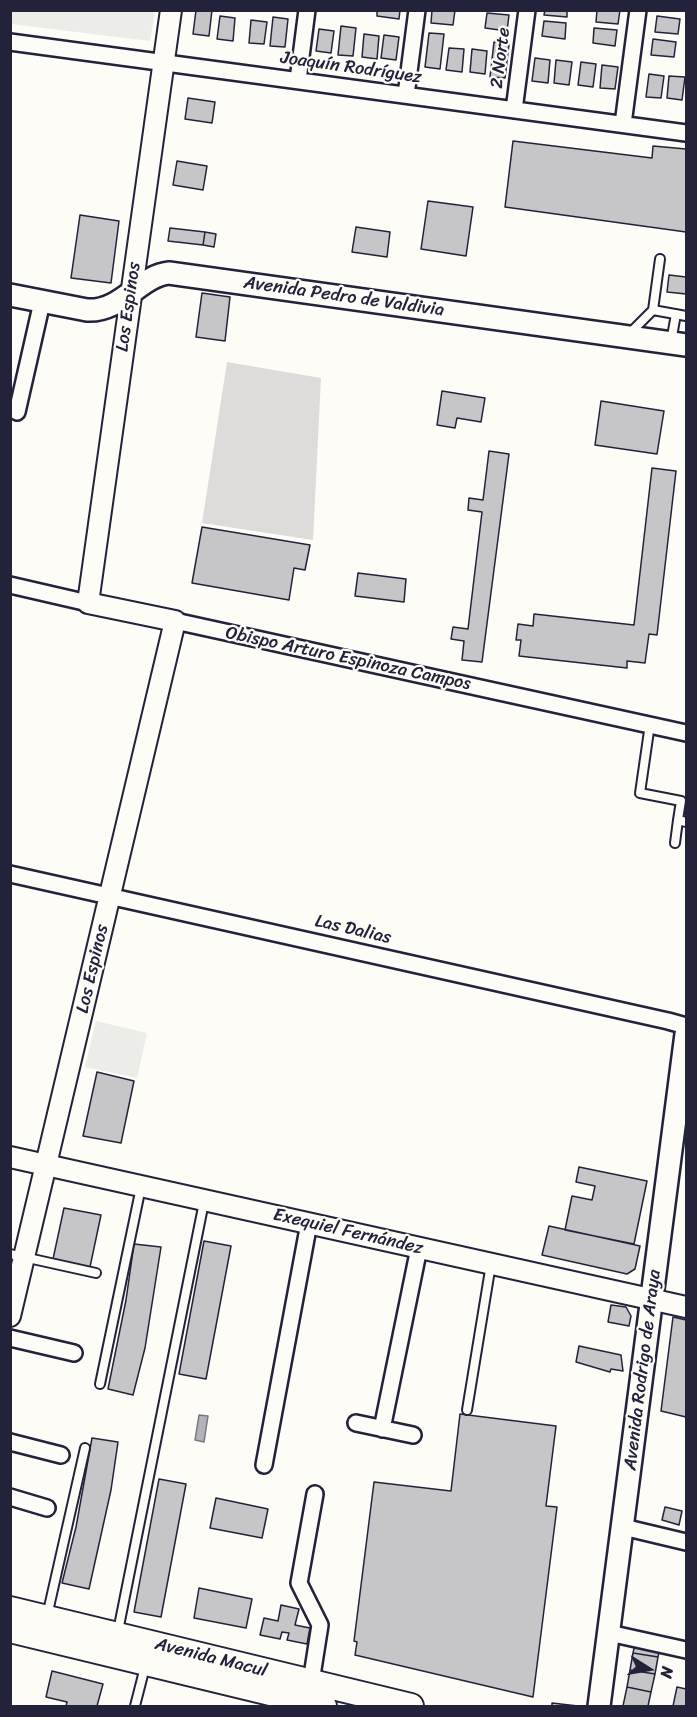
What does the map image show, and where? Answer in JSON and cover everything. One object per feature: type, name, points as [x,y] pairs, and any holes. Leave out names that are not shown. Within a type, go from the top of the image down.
[{"type":"main road","name":"Avenida Pedro de Valdivia","points":[[10,295],[93,310],[110,306],[156,277],[169,273],[679,344]]},
{"type":"main road","name":"Avenida Rodrigo de Araya","points":[[599,1707],[687,1034]]},
{"type":"main road","name":"Avenida Macul","points":[[10,1610],[118,1635],[314,1700]]},
{"type":"main road","name":"Avenida Macul","points":[[10,1630],[146,1664],[314,1700],[411,1707]]},
{"type":"street","name":"Los Espinos","points":[[88,603],[171,10]]},
{"type":"street","points":[[298,80],[307,10]]},
{"type":"street","points":[[406,95],[417,10]]},
{"type":"street","name":"2 Norte","points":[[514,110],[527,10]]},
{"type":"street","points":[[623,124],[638,10]]},
{"type":"street","name":"Joaquín Rodríguez","points":[[10,42],[687,133]]},
{"type":"street","points":[[17,412],[42,302]]},
{"type":"street","name":"Obispo Arturo Espinoza Campos","points":[[10,585],[687,733]]},
{"type":"street","name":"Los Espinos","points":[[10,1317],[18,1255],[47,1165],[175,621]]},
{"type":"street","name":"Las Dalias","points":[[10,874],[687,1026]]},
{"type":"street","name":"Exequiel Fernández","points":[[10,1157],[687,1307]]},
{"type":"street","points":[[264,1465],[309,1223]]},
{"type":"street","points":[[382,1429],[419,1248]]},
{"type":"street","points":[[10,1338],[74,1353]]},
{"type":"street","points":[[356,1424],[413,1435]]},
{"type":"street","points":[[10,1442],[61,1455]]},
{"type":"street","points":[[314,1700],[321,1625],[299,1583],[315,1494]]},
{"type":"street","points":[[10,1497],[47,1508]]},
{"type":"street","points":[[623,1527],[687,1542]]},
{"type":"street","points":[[609,1633],[687,1650]]},
{"type":"lane","points":[[627,337],[653,310],[660,259]]},
{"type":"lane","points":[[653,310],[687,316]]},
{"type":"lane","points":[[676,314],[679,344]]},
{"type":"lane","points":[[650,724],[640,793],[681,801],[682,821],[675,843]]},
{"type":"lane","points":[[100,1384],[141,1186]]},
{"type":"lane","points":[[118,1635],[204,1200]]},
{"type":"lane","points":[[18,1255],[96,1273]]},
{"type":"lane","points":[[467,1410],[491,1264]]},
{"type":"lane","points":[[47,1618],[85,1448]]},
{"type":"lane","points":[[135,1707],[146,1664]]},
{"type":"shaded area","points":[[11,10],[155,11],[150,41],[11,24]]},
{"type":"shaded area","points":[[227,362],[321,378],[313,540],[202,523]]},
{"type":"shaded area","points":[[96,1021],[147,1033],[137,1078],[85,1067]]},
{"type":"shaded area","points":[[199,1415],[208,1416],[204,1442],[195,1440]]},
{"type":"building","points":[[196,10],[212,10],[209,36],[193,34]]},
{"type":"building","points":[[377,10],[400,10],[399,19],[377,16]]},
{"type":"building","points":[[432,10],[455,10],[453,25],[431,23]]},
{"type":"building","points":[[545,10],[567,10],[567,17],[544,15]]},
{"type":"building","points":[[597,10],[620,10],[618,24],[596,22]]},
{"type":"building","points":[[487,13],[509,15],[507,31],[485,28]]},
{"type":"building","points":[[220,16],[235,18],[233,41],[217,39]]},
{"type":"building","points":[[657,16],[680,19],[678,34],[655,32]]},
{"type":"building","points":[[273,17],[288,19],[285,47],[270,46]]},
{"type":"building","points":[[251,20],[267,22],[264,44],[249,43]]},
{"type":"building","points":[[544,21],[566,23],[565,39],[542,36]]},
{"type":"building","points":[[341,26],[356,28],[353,56],[338,55]]},
{"type":"building","points":[[594,28],[617,30],[615,46],[593,43]]},
{"type":"building","points":[[319,29],[334,31],[331,53],[316,51]]},
{"type":"building","points":[[429,33],[444,34],[440,69],[425,67]]},
{"type":"building","points":[[364,34],[379,36],[377,59],[362,57]]},
{"type":"building","points":[[384,35],[399,37],[396,60],[381,58]]},
{"type":"building","points":[[653,39],[676,42],[674,57],[651,55]]},
{"type":"building","points":[[494,42],[509,44],[505,78],[490,77]]},
{"type":"building","points":[[449,48],[464,49],[462,72],[446,70]]},
{"type":"building","points":[[472,49],[487,51],[485,74],[470,72]]},
{"type":"building","points":[[535,58],[550,60],[548,83],[532,81]]},
{"type":"building","points":[[556,60],[572,62],[569,85],[554,83]]},
{"type":"building","points":[[581,62],[596,64],[593,87],[578,85]]},
{"type":"building","points":[[602,65],[618,67],[615,89],[600,88]]},
{"type":"building","points":[[649,74],[664,76],[661,98],[646,97]]},
{"type":"building","points":[[669,76],[685,77],[682,100],[667,98]]},
{"type":"building","points":[[188,98],[215,102],[212,123],[185,119]]},
{"type":"building","points":[[513,141],[652,158],[653,146],[686,149],[686,232],[505,207]]},
{"type":"building","points":[[177,161],[207,166],[203,190],[173,185]]},
{"type":"building","points":[[428,201],[473,207],[466,256],[421,249]]},
{"type":"building","points":[[80,215],[119,221],[111,283],[71,278]]},
{"type":"building","points":[[356,227],[390,232],[387,257],[352,252]]},
{"type":"building","points":[[170,228],[205,232],[203,245],[168,241]]},
{"type":"building","points":[[205,232],[216,234],[214,247],[203,245]]},
{"type":"building","points":[[669,275],[686,277],[686,294],[667,292]]},
{"type":"building","points":[[202,293],[230,297],[225,341],[196,337]]},
{"type":"building","points":[[442,391],[485,398],[481,422],[457,418],[455,428],[437,425]]},
{"type":"building","points":[[601,401],[664,411],[657,454],[595,445]]},
{"type":"building","points":[[489,451],[509,454],[482,662],[462,660],[464,641],[451,639],[453,627],[468,629],[482,512],[468,510],[469,498],[483,500]]},
{"type":"building","points":[[652,468],[676,471],[657,635],[649,634],[645,663],[627,661],[627,668],[519,656],[521,640],[516,640],[518,624],[533,626],[534,614],[634,625]]},
{"type":"building","points":[[202,527],[310,545],[305,570],[294,568],[289,600],[192,583]]},
{"type":"building","points":[[358,573],[406,579],[404,602],[355,596]]},
{"type":"building","points":[[97,1072],[134,1081],[121,1143],[83,1136]]},
{"type":"building","points":[[579,1167],[647,1181],[634,1244],[565,1230],[572,1196],[592,1200],[595,1186],[576,1182]]},
{"type":"building","points":[[64,1208],[101,1215],[90,1267],[53,1259]]},
{"type":"building","points":[[549,1226],[640,1246],[635,1269],[627,1274],[542,1255]]},
{"type":"building","points":[[204,1241],[231,1246],[206,1379],[179,1374]]},
{"type":"building","points":[[134,1244],[161,1247],[145,1348],[133,1395],[108,1389],[126,1300]]},
{"type":"building","points":[[611,1305],[626,1307],[631,1316],[629,1326],[608,1322]]},
{"type":"building","points":[[673,1317],[686,1320],[686,1417],[661,1411]]},
{"type":"building","points":[[579,1346],[621,1355],[623,1371],[611,1369],[610,1372],[576,1362]]},
{"type":"building","points":[[460,1414],[556,1426],[546,1506],[557,1507],[533,1697],[355,1655],[357,1642],[354,1641],[374,1482],[451,1491]]},
{"type":"building","points":[[92,1438],[118,1442],[111,1490],[89,1589],[62,1583],[76,1527]]},
{"type":"building","points":[[159,1479],[186,1484],[161,1617],[134,1612]]},
{"type":"building","points":[[216,1498],[268,1509],[262,1538],[210,1528]]},
{"type":"building","points":[[665,1507],[682,1511],[679,1525],[662,1520]]},
{"type":"building","points":[[199,1588],[252,1599],[246,1628],[194,1618]]},
{"type":"building","points":[[281,1605],[299,1609],[295,1625],[310,1628],[307,1644],[287,1640],[289,1633],[282,1632],[280,1639],[260,1635],[264,1618],[278,1621]]},
{"type":"building","points":[[635,1644],[660,1646],[658,1657],[633,1653]]},
{"type":"building","points":[[633,1653],[658,1657],[655,1674],[630,1670]]},
{"type":"building","points":[[630,1670],[655,1674],[651,1692],[627,1687]]},
{"type":"building","points":[[52,1671],[103,1684],[97,1706],[66,1706],[67,1702],[46,1697]]},
{"type":"building","points":[[627,1687],[651,1692],[648,1706],[623,1706]]},
{"type":"building","points":[[677,1687],[686,1689],[686,1706],[673,1706]]},
{"type":"building","points":[[552,1703],[578,1706],[552,1706]]}]
